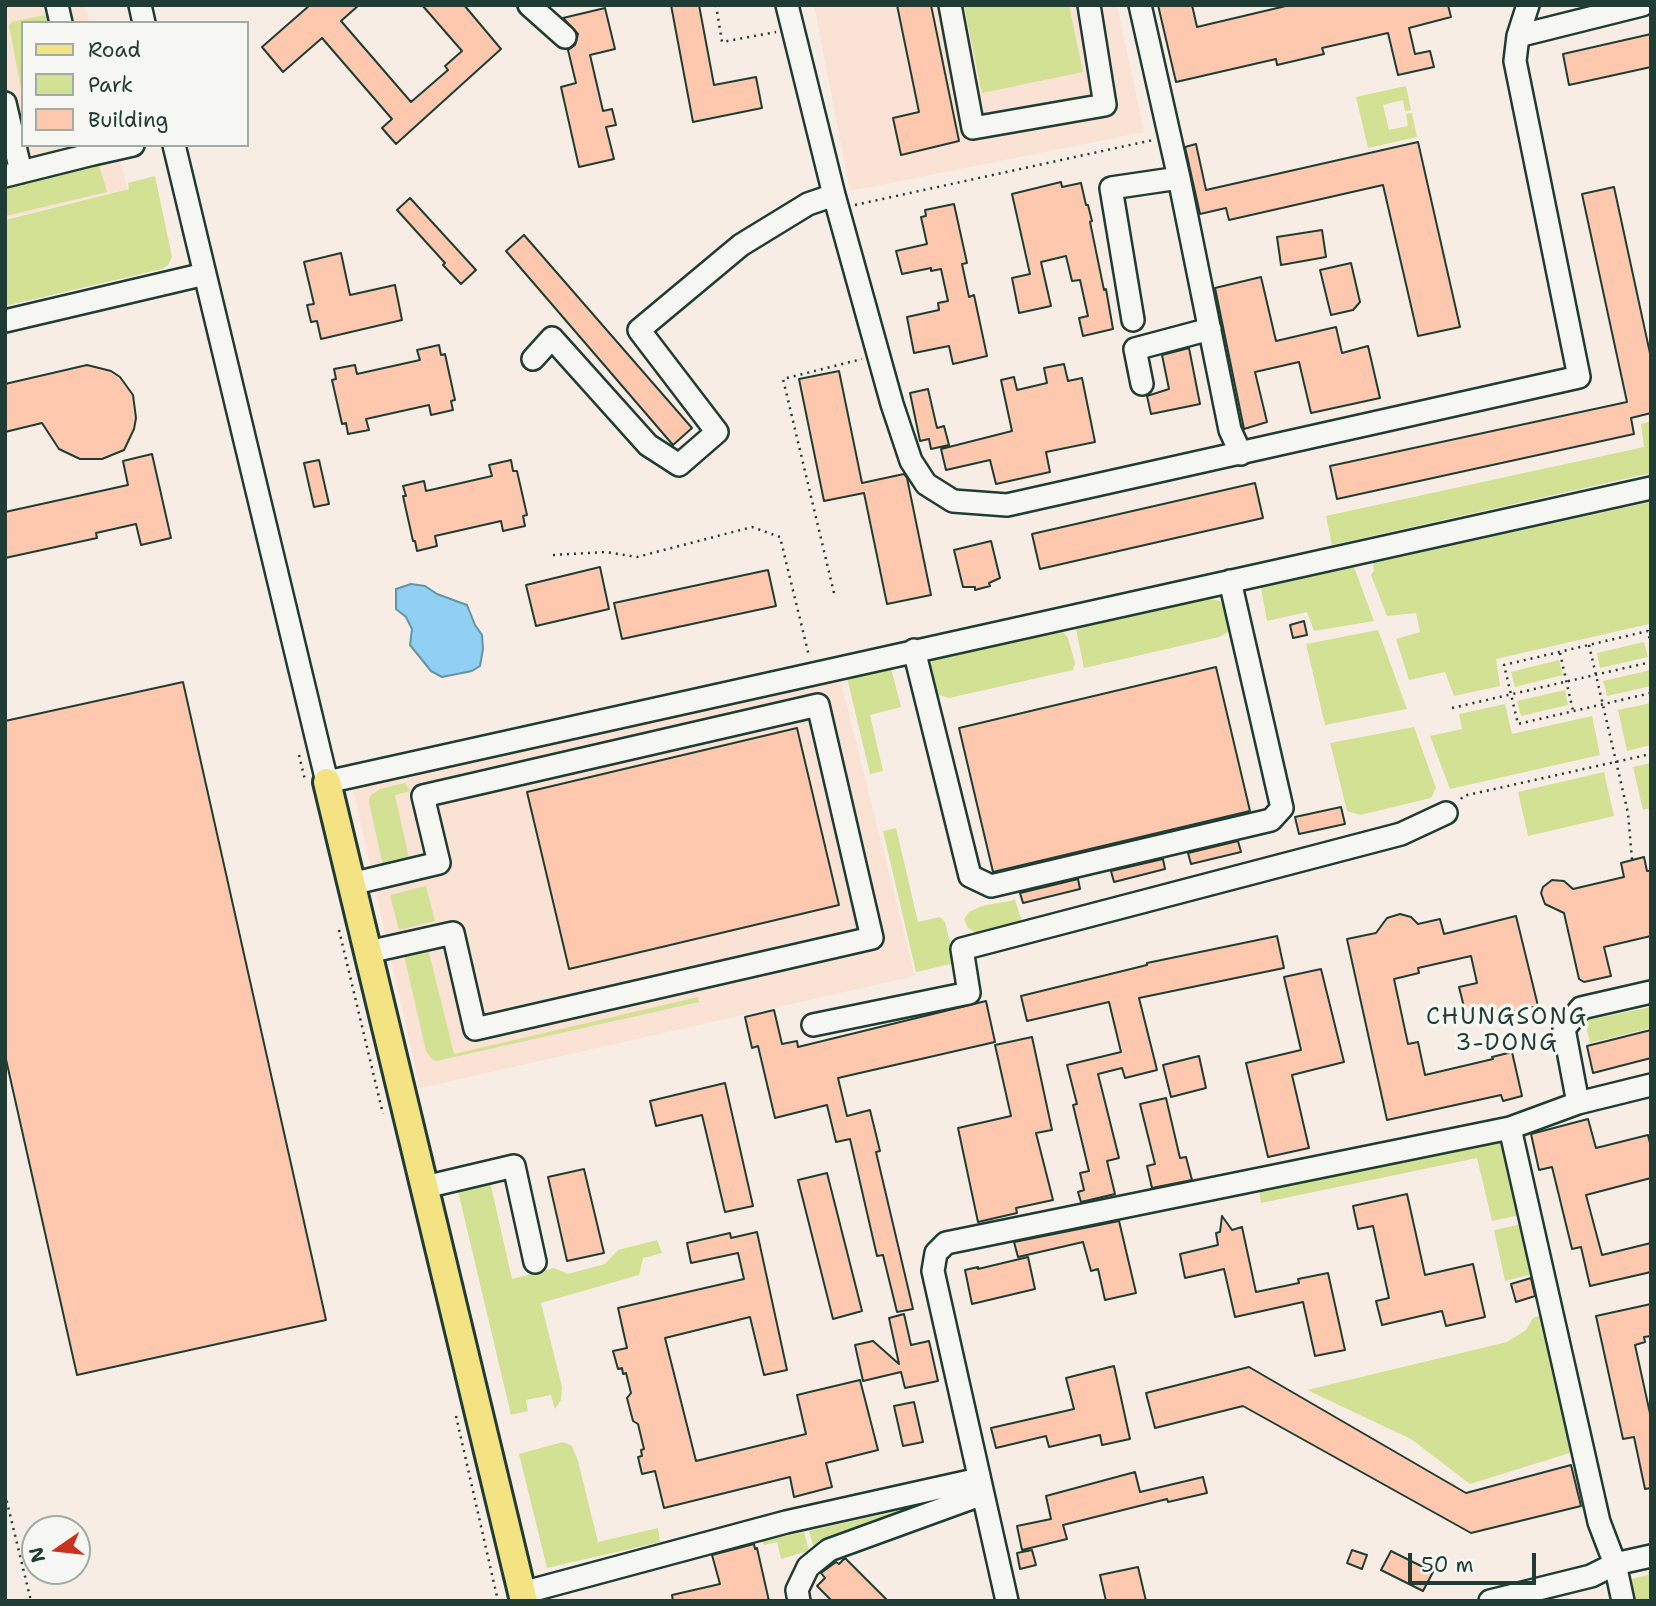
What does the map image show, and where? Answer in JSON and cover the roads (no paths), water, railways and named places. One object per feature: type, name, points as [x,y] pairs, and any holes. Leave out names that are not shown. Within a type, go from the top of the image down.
[{"type":"main road","points":[[327,782],[523,1597]]},
{"type":"street","points":[[529,5],[565,37]]},
{"type":"street","points":[[787,5],[836,202],[878,355],[911,461],[926,484],[953,501],[1007,505],[1579,377],[1515,61],[1518,36],[1528,5]]},
{"type":"street","points":[[950,5],[973,128],[1105,105],[1089,5]]},
{"type":"street","points":[[1140,5],[1179,178],[1230,430],[1241,454]]},
{"type":"street","points":[[1518,36],[1642,5]]},
{"type":"street","points":[[5,103],[13,174],[92,149],[112,147]]},
{"type":"street","points":[[174,147],[327,782],[1651,488]]},
{"type":"street","points":[[1133,320],[1111,188],[1179,178]]},
{"type":"street","points":[[533,359],[552,338],[648,445],[679,465],[717,432],[639,330],[741,245],[808,204],[836,202]]},
{"type":"street","points":[[5,321],[205,274]]},
{"type":"street","points":[[1142,384],[1135,349],[1210,330]]},
{"type":"street","points":[[914,650],[970,876],[991,886],[1271,820],[1282,808],[1230,581]]},
{"type":"street","points":[[368,953],[453,933],[475,1029],[872,938],[818,705],[423,796]]},
{"type":"street","points":[[351,884],[439,863],[415,762]]},
{"type":"street","points":[[813,1025],[969,993],[962,949],[1401,834],[1446,813]]},
{"type":"street","points":[[1578,1102],[1564,1028],[1581,1008],[1651,992]]},
{"type":"street","points":[[1007,1601],[933,1271],[936,1254],[946,1243],[1510,1128],[1578,1102],[1651,1085]]},
{"type":"street","points":[[1510,1128],[1599,1522],[1615,1564],[1623,1601]]},
{"type":"street","points":[[425,1187],[514,1166],[535,1262]]},
{"type":"street","points":[[523,1597],[786,1522],[981,1487]]},
{"type":"street","points":[[799,1601],[797,1590],[807,1566],[829,1550],[981,1487]]},
{"type":"street","points":[[1490,1601],[1591,1576],[1615,1564],[1651,1556]]},
{"type":"water","points":[[411,584],[425,586],[437,594],[467,605],[482,635],[480,666],[472,671],[442,677],[431,671],[410,645],[412,629],[406,617],[396,609],[396,589]]},
{"type":"district","name":"CHUNGSONG 3-DONG","points":[[1507,1031]]}]
